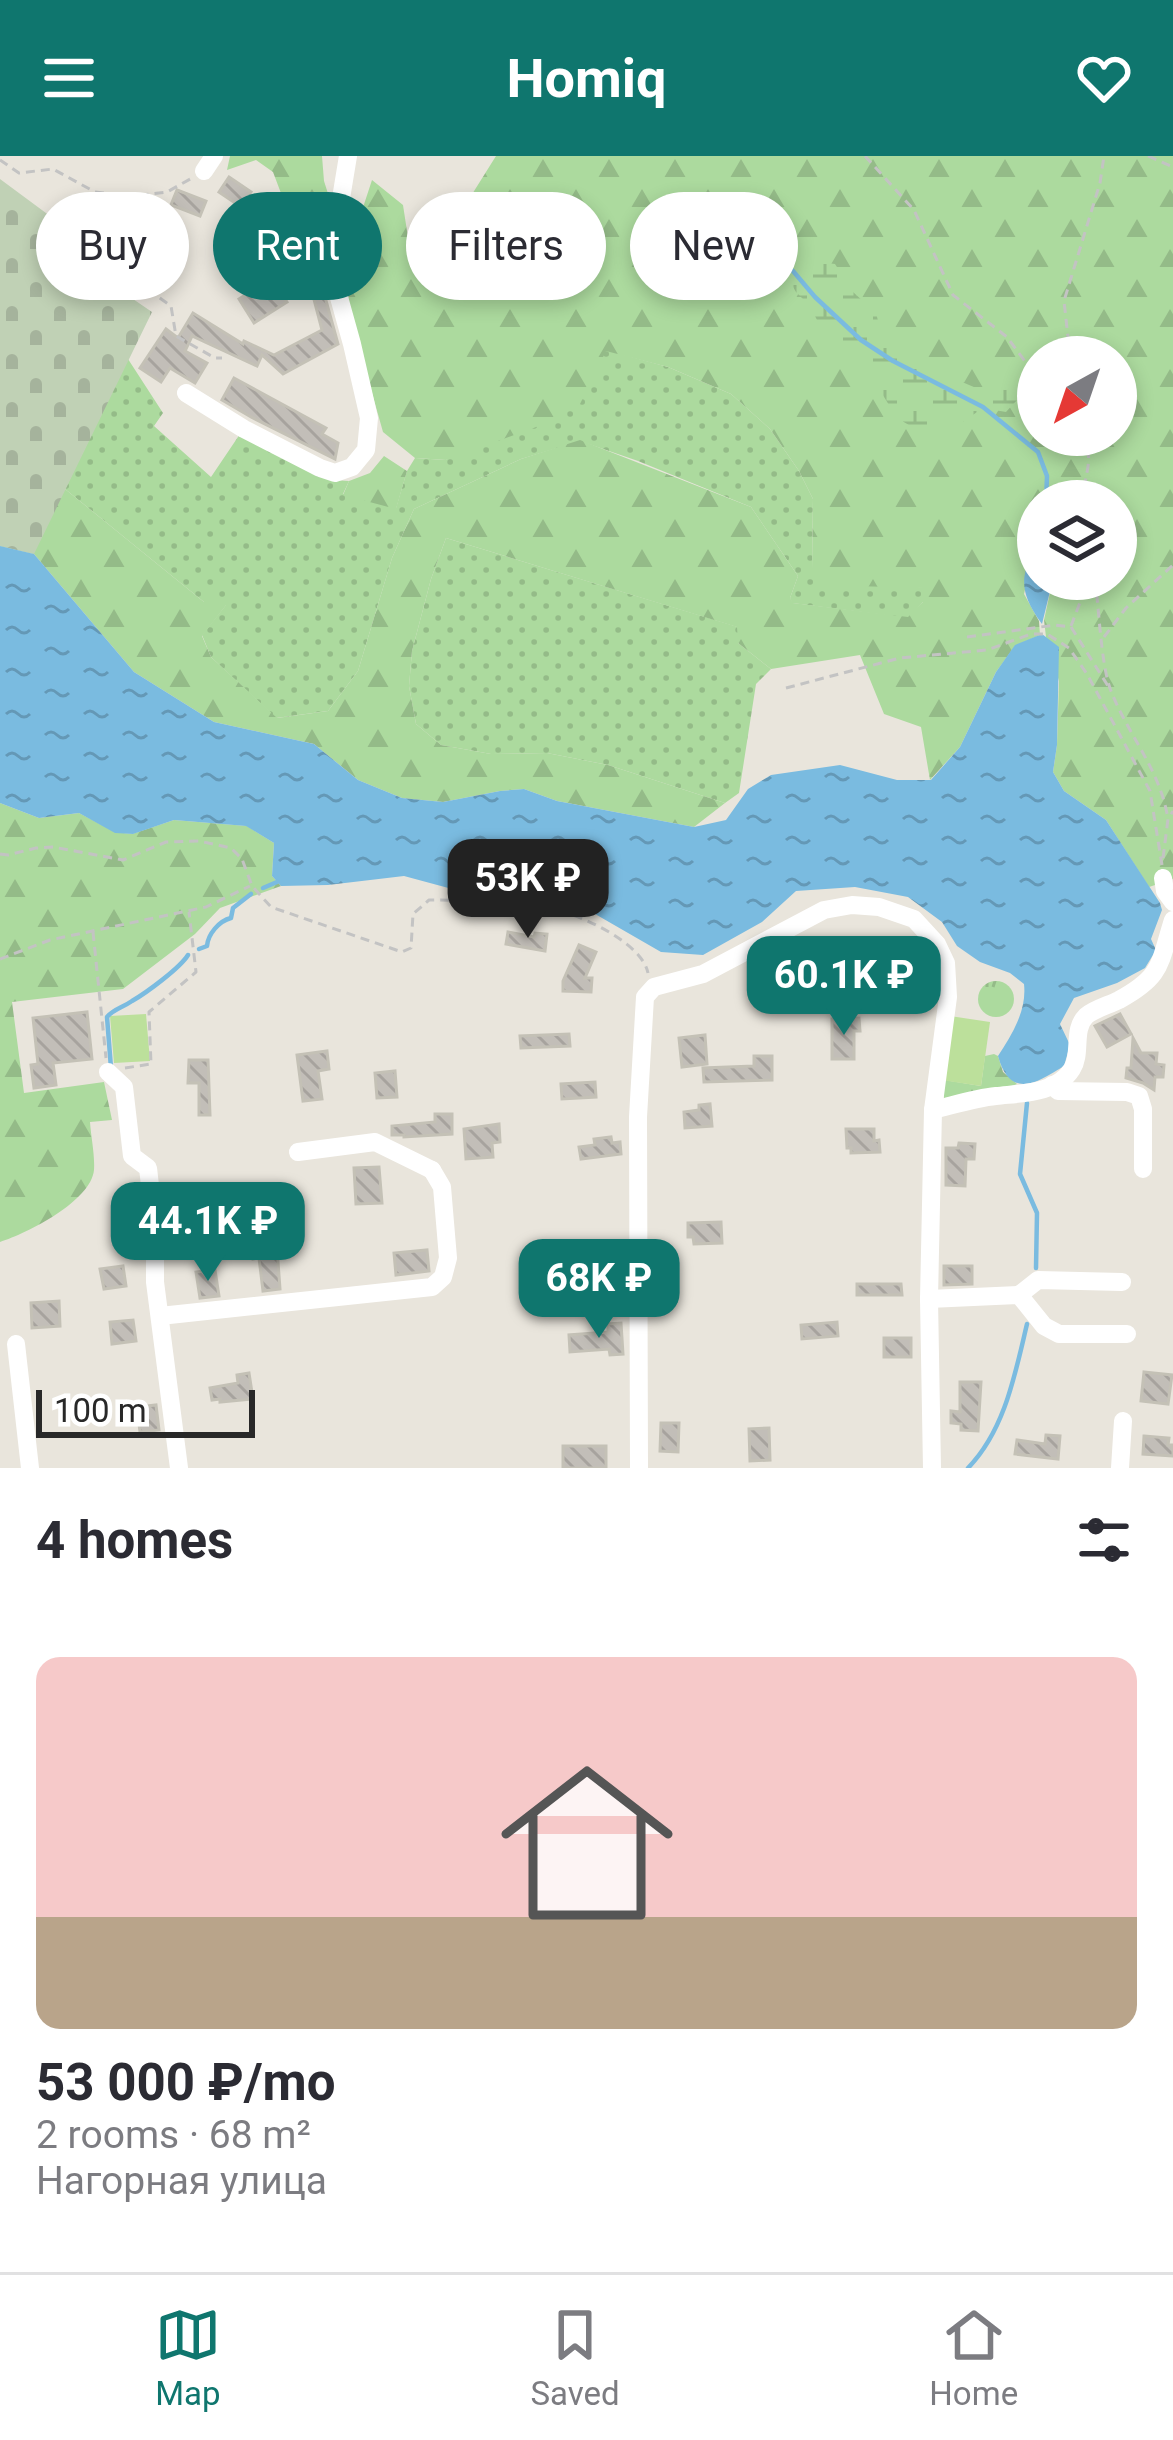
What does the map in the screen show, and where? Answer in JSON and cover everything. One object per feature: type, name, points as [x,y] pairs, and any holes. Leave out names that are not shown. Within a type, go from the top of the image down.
[{"type":"street","points":[[186,393],[244,429],[335,473],[352,467],[366,450],[369,418],[330,265],[348,156]]},
{"type":"street","points":[[1163,872],[1173,902]]},
{"type":"street","points":[[639,1468],[638,1117],[645,997],[654,987],[703,974],[824,910],[852,905],[879,907],[914,919],[938,944],[946,963],[948,997],[933,1110],[932,1468]]},
{"type":"street","points":[[933,1110],[1035,1092],[1073,1068],[1079,1028],[1087,1016],[1154,976],[1173,920]]},
{"type":"street","points":[[108,1072],[124,1087],[132,1156],[148,1168],[155,1282],[179,1468]]},
{"type":"street","points":[[1052,1084],[1058,1091],[1139,1096],[1143,1169]]},
{"type":"street","points":[[160,1316],[432,1287],[452,1280],[438,1167],[375,1142],[298,1152]]},
{"type":"street","points":[[929,1299],[1019,1295],[1038,1280],[1122,1282]]},
{"type":"street","points":[[1019,1295],[1044,1326],[1059,1334],[1127,1334]]},
{"type":"street","points":[[16,1344],[30,1468]]},
{"type":"street","points":[[1120,1468],[1123,1421]]},
{"type":"path","points":[[865,156],[914,210],[953,295],[1017,351]]},
{"type":"path","points":[[1068,336],[1064,301],[1104,156]]},
{"type":"path","points":[[1148,156],[1173,167]]},
{"type":"path","points":[[0,160],[19,173],[53,170],[98,192]]},
{"type":"path","points":[[167,192],[209,163]]},
{"type":"path","points":[[163,300],[171,306],[176,336],[222,358]]},
{"type":"path","points":[[1103,638],[1126,608],[1173,565]]},
{"type":"path","points":[[1070,627],[1082,600]]},
{"type":"path","points":[[1096,600],[1109,688]]},
{"type":"path","points":[[967,637],[1070,627],[1109,688],[1164,794],[1168,819],[1163,872]]},
{"type":"path","points":[[786,688],[900,658],[987,650],[1031,634],[1047,634],[1069,648],[1087,674],[1150,791],[1163,872]]},
{"type":"path","points":[[1168,819],[1173,811]]},
{"type":"path","points":[[0,854],[53,848],[122,860],[166,842],[199,841],[231,848],[242,859],[252,886],[271,908],[402,952],[412,948],[413,914],[429,899],[558,910],[602,928],[640,955],[648,975]]},
{"type":"path","points":[[0,959],[50,940],[206,907],[252,886]]},
{"type":"path","points":[[124,1087],[124,1068],[152,1064],[148,1012],[196,972],[188,910]]},
{"type":"path","points":[[93,932],[108,1072]]},
{"type":"green space","points":[[230,156],[322,156],[328,192],[281,192],[273,172],[256,160],[227,170]]},
{"type":"green space","points":[[496,156],[1173,156],[1173,879],[1149,887],[1106,820],[1064,791],[1053,772],[1059,681],[1046,637],[1048,600],[1137,600],[1137,480],[1017,480],[1017,600],[1027,600],[1039,621],[1040,635],[1015,646],[996,672],[960,747],[930,780],[921,727],[884,714],[860,655],[771,669],[738,643],[737,627],[446,538],[412,651],[409,686],[416,724],[441,745],[491,754],[547,753],[608,765],[725,803],[694,827],[557,801],[524,789],[443,802],[402,798],[358,780],[314,744],[214,722],[134,672],[34,554],[0,546],[0,299],[136,338],[65,489],[204,602],[219,597],[227,604],[202,636],[211,657],[277,718],[328,711],[358,671],[392,558],[414,509],[521,459],[580,440],[751,507],[798,576],[790,598],[793,603],[908,617],[923,602],[922,588],[823,585],[812,569],[813,499],[770,429],[731,394],[668,367],[606,351],[580,404],[539,426],[446,460],[415,458],[383,432],[348,308],[348,300],[382,300],[382,192],[368,192],[372,180],[403,205],[406,300],[606,300],[606,192],[473,192]]},
{"type":"green space","points":[[0,179],[36,206],[36,300],[134,300],[152,312],[34,554],[0,546]]},
{"type":"green space","points":[[811,261],[835,264],[853,292],[876,313],[883,340],[929,368],[988,393],[1015,387],[1017,400],[1006,412],[983,408],[958,425],[914,428],[897,418],[881,392],[879,367],[829,344],[810,306],[798,294],[798,268]]},
{"type":"green space","points":[[606,350],[668,367],[731,394],[770,429],[813,499],[812,568],[923,588],[923,602],[909,618],[792,603],[798,576],[751,507],[580,441],[521,459],[414,509],[392,558],[358,671],[328,711],[276,718],[211,657],[202,635],[226,605],[204,602],[65,489],[128,359],[163,413],[154,426],[211,477],[240,434],[333,480],[349,481],[343,494],[396,508],[415,458],[446,460]]},
{"type":"green space","points":[[384,456],[407,471],[396,509],[343,495],[349,481],[370,473]]},
{"type":"green space","points":[[446,538],[738,627],[738,643],[771,669],[756,684],[739,793],[725,803],[608,765],[547,753],[491,754],[441,745],[416,724],[409,686],[412,651]]},
{"type":"green space","points":[[0,803],[39,818],[79,813],[115,832],[132,834],[174,820],[247,826],[274,843],[272,876],[281,886],[220,908],[195,934],[123,989],[12,1002],[24,1093],[104,1082],[112,1120],[90,1122],[94,1170],[82,1193],[41,1223],[0,1242]]},
{"type":"green space","points":[[996,981],[1008,987],[1014,999],[1008,1011],[996,1017],[984,1011],[978,999],[984,987]]},
{"type":"green space","points":[[146,1014],[150,1061],[114,1063],[110,1016]]},
{"type":"green space","points":[[950,1016],[990,1022],[981,1086],[941,1080]]},
{"type":"green space","points":[[994,1054],[1003,1072],[1017,1084],[944,1098],[944,1080],[981,1086],[985,1056]]},
{"type":"water","points":[[0,546],[34,554],[134,672],[214,722],[314,744],[358,780],[402,798],[443,802],[524,789],[557,801],[694,827],[726,820],[748,789],[771,775],[840,765],[897,780],[931,780],[960,747],[996,672],[1015,645],[1042,634],[1059,647],[1053,772],[1064,791],[1106,820],[1160,903],[1162,910],[1151,939],[1156,950],[1145,968],[1074,998],[1060,1024],[1070,1045],[1064,1066],[1025,1084],[1010,1079],[998,1056],[1021,1013],[1024,984],[957,946],[942,922],[908,897],[855,887],[796,891],[762,922],[703,955],[661,952],[576,903],[540,895],[478,896],[404,876],[281,886],[272,876],[274,843],[246,826],[174,820],[133,834],[115,833],[79,813],[39,818],[0,803]]},
{"type":"water","points":[[1028,600],[1048,600],[1042,624]]},
{"type":"building","points":[[229,177],[251,192],[219,192]]},
{"type":"building","points":[[189,195],[206,201],[200,216],[189,212]]},
{"type":"building","points":[[240,300],[286,300],[287,302],[254,323]]},
{"type":"building","points":[[314,300],[326,300],[338,344],[283,374],[262,355],[257,366],[192,336],[185,351],[207,363],[195,383],[170,368],[161,382],[140,368],[166,329],[178,338],[193,313],[243,344],[274,355],[322,330]]},
{"type":"building","points":[[234,378],[326,428],[322,434],[338,443],[335,459],[222,400]]},
{"type":"building","points":[[508,932],[534,937],[535,933],[547,934],[545,951],[506,944]]},
{"type":"building","points":[[579,945],[596,952],[585,978],[592,978],[591,992],[563,991],[563,981]]},
{"type":"building","points":[[794,963],[812,963],[808,987],[786,988],[785,974],[795,973]]},
{"type":"building","points":[[87,1012],[92,1059],[53,1063],[56,1085],[34,1088],[31,1065],[38,1064],[33,1018]]},
{"type":"building","points":[[1120,1014],[1131,1034],[1107,1047],[1095,1026]]},
{"type":"building","points":[[859,1018],[854,1059],[832,1059],[832,1019]]},
{"type":"building","points":[[569,1034],[570,1046],[521,1048],[520,1036]]},
{"type":"building","points":[[705,1035],[707,1064],[682,1067],[679,1038]]},
{"type":"building","points":[[1133,1038],[1141,1053],[1157,1053],[1156,1064],[1164,1065],[1163,1077],[1155,1077],[1154,1090],[1126,1078]]},
{"type":"building","points":[[327,1051],[329,1069],[318,1071],[322,1099],[303,1101],[297,1055]]},
{"type":"building","points":[[754,1056],[772,1056],[772,1080],[704,1082],[703,1068],[754,1066]]},
{"type":"building","points":[[189,1060],[208,1060],[210,1115],[199,1115],[199,1083],[188,1083]]},
{"type":"building","points":[[395,1071],[397,1097],[377,1098],[375,1073]]},
{"type":"building","points":[[595,1082],[596,1097],[562,1099],[561,1084]]},
{"type":"building","points":[[710,1104],[712,1126],[685,1128],[684,1112]]},
{"type":"building","points":[[435,1114],[452,1114],[452,1134],[392,1135],[392,1126],[435,1122]]},
{"type":"building","points":[[499,1124],[500,1142],[492,1143],[493,1157],[466,1159],[464,1129]]},
{"type":"building","points":[[846,1129],[874,1129],[880,1152],[851,1153]]},
{"type":"building","points":[[611,1137],[612,1143],[620,1142],[621,1154],[581,1159],[579,1147]]},
{"type":"building","points":[[959,1143],[975,1144],[974,1159],[966,1159],[965,1186],[946,1185],[946,1148],[958,1148]]},
{"type":"building","points":[[379,1167],[382,1203],[356,1204],[354,1168]]},
{"type":"building","points":[[721,1222],[722,1243],[694,1244],[693,1237],[688,1237],[688,1223]]},
{"type":"building","points":[[276,1234],[280,1289],[263,1291],[251,1237]]},
{"type":"building","points":[[427,1250],[429,1271],[396,1275],[394,1253]]},
{"type":"building","points":[[123,1266],[126,1286],[104,1289],[100,1269]]},
{"type":"building","points":[[944,1266],[972,1266],[972,1284],[944,1285]]},
{"type":"building","points":[[215,1270],[219,1296],[200,1298],[196,1272]]},
{"type":"building","points":[[857,1284],[901,1284],[902,1295],[857,1295]]},
{"type":"building","points":[[591,1286],[590,1303],[564,1304],[562,1289]]},
{"type":"building","points":[[59,1301],[60,1326],[32,1328],[31,1303]]},
{"type":"building","points":[[133,1320],[136,1341],[112,1344],[110,1322]]},
{"type":"building","points":[[837,1322],[838,1336],[802,1339],[801,1325]]},
{"type":"building","points":[[621,1323],[623,1354],[610,1355],[609,1349],[570,1352],[569,1335],[608,1332],[608,1324]]},
{"type":"building","points":[[884,1338],[911,1338],[911,1357],[884,1357]]},
{"type":"building","points":[[1144,1372],[1172,1375],[1168,1404],[1141,1401]]},
{"type":"building","points":[[249,1373],[253,1399],[212,1400],[210,1388],[238,1383],[237,1375]]},
{"type":"building","points":[[960,1382],[981,1382],[978,1431],[961,1430],[961,1424],[951,1423],[951,1411],[960,1412]]},
{"type":"building","points":[[156,1405],[159,1430],[140,1432],[137,1407]]},
{"type":"building","points":[[661,1423],[679,1423],[678,1452],[660,1451]]},
{"type":"building","points":[[769,1428],[770,1460],[750,1461],[749,1429]]},
{"type":"building","points":[[1046,1435],[1060,1436],[1058,1459],[1015,1454],[1017,1440],[1045,1444]]},
{"type":"building","points":[[1144,1436],[1169,1438],[1173,1456],[1143,1454]]},
{"type":"building","points":[[563,1446],[606,1446],[606,1468],[563,1468]]},
{"type":"waterway","points":[[798,277],[861,340],[983,407],[1038,452],[1047,480]]},
{"type":"waterway","points":[[263,888],[277,882]]},
{"type":"waterway","points":[[199,949],[207,946],[215,929],[251,894]]},
{"type":"waterway","points":[[111,1068],[107,1017],[162,980],[188,955]]},
{"type":"waterway","points":[[1027,1103],[1020,1174],[1037,1213],[1036,1268]]},
{"type":"waterway","points":[[968,1468],[1000,1419],[1027,1324]]}]
